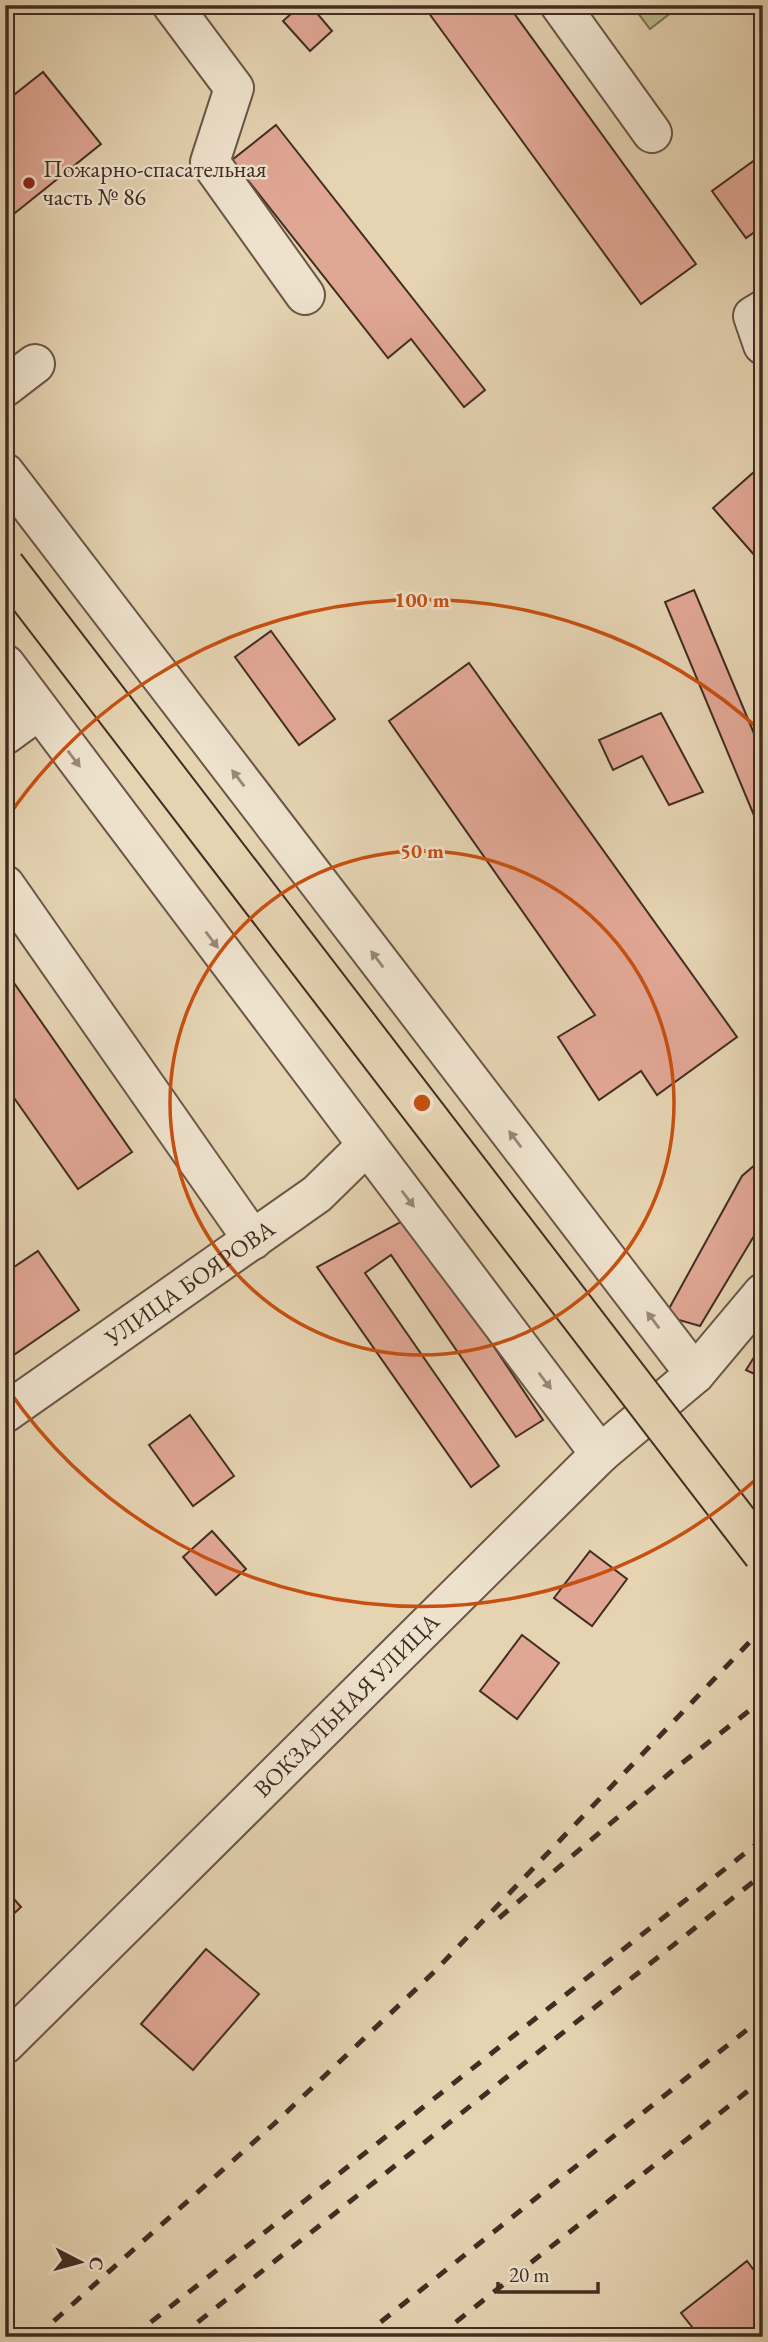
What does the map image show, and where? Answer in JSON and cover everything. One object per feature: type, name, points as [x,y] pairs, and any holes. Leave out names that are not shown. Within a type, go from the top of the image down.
[{"type":"main road","points":[[5,566],[763,1554]]},
{"type":"street","points":[[172,5],[234,88],[210,162],[305,295]]},
{"type":"street","points":[[559,5],[652,133]]},
{"type":"street","points":[[763,310],[753,316],[763,345]]},
{"type":"street","points":[[5,387],[36,364]]},
{"type":"street","points":[[5,473],[695,1374]]},
{"type":"street","points":[[5,664],[600,1454]]},
{"type":"street","points":[[5,735],[38,711]]},
{"type":"street","points":[[5,885],[253,1240]]},
{"type":"street","name":"УЛИЦА БОЯРОВА","points":[[5,1413],[317,1194],[367,1145]]},
{"type":"street","name":"ВОКЗАЛЬНАЯ УЛИЦА","points":[[5,2044],[600,1454],[695,1374],[763,1293]]},
{"type":"green space","points":[[632,5],[681,5],[650,29]]},
{"type":"building","points":[[301,5],[310,5],[332,31],[310,51],[283,21]]},
{"type":"building","points":[[423,5],[508,5],[696,264],[641,304]]},
{"type":"building","name":"Пожарно-спасательная часть № 86","points":[[43,72],[101,144],[5,221],[5,102]]},
{"type":"building","points":[[276,125],[485,390],[464,407],[411,339],[388,358],[232,160]]},
{"type":"building","points":[[763,154],[763,226],[746,238],[712,191]]},
{"type":"building","points":[[763,464],[763,565],[713,508]]},
{"type":"building","points":[[694,590],[763,755],[763,837],[665,602]]},
{"type":"building","points":[[271,631],[335,719],[299,745],[235,657]]},
{"type":"building","points":[[469,663],[737,1037],[657,1095],[641,1071],[599,1100],[558,1037],[595,1015],[389,721]]},
{"type":"building","points":[[661,713],[703,792],[669,805],[642,756],[613,770],[599,740]]},
{"type":"building","points":[[5,970],[132,1152],[78,1189],[5,1085]]},
{"type":"building","points":[[763,1158],[763,1221],[700,1326],[665,1316],[742,1176]]},
{"type":"building","points":[[408,1218],[543,1420],[516,1437],[391,1255],[365,1273],[499,1466],[471,1487],[317,1267]]},
{"type":"building","points":[[38,1251],[79,1310],[5,1361],[5,1273]]},
{"type":"building","points":[[763,1343],[763,1378],[746,1370]]},
{"type":"building","points":[[190,1415],[234,1476],[193,1506],[149,1445]]},
{"type":"building","points":[[212,1531],[246,1569],[216,1595],[183,1557]]},
{"type":"building","points":[[590,1551],[627,1579],[592,1626],[554,1598]]},
{"type":"building","points":[[522,1635],[559,1663],[517,1719],[480,1691]]},
{"type":"building","points":[[5,1889],[21,1907],[5,1922]]},
{"type":"building","points":[[206,1949],[259,1994],[193,2070],[141,2024]]},
{"type":"building","points":[[747,2261],[763,2282],[763,2337],[700,2337],[681,2313]]},
{"type":"railway","points":[[36,2337],[274,2124],[434,1972],[763,1628]]},
{"type":"railway","points":[[499,1918],[677,1767],[763,1700]]},
{"type":"railway","points":[[132,2337],[763,1839]]},
{"type":"railway","points":[[179,2337],[763,1874]]},
{"type":"railway","points":[[362,2337],[763,2017]]},
{"type":"railway","points":[[437,2337],[763,2079]]},
{"type":"place","name":"Пожарно-спасательная часть № 86","points":[[29,183]]}]
